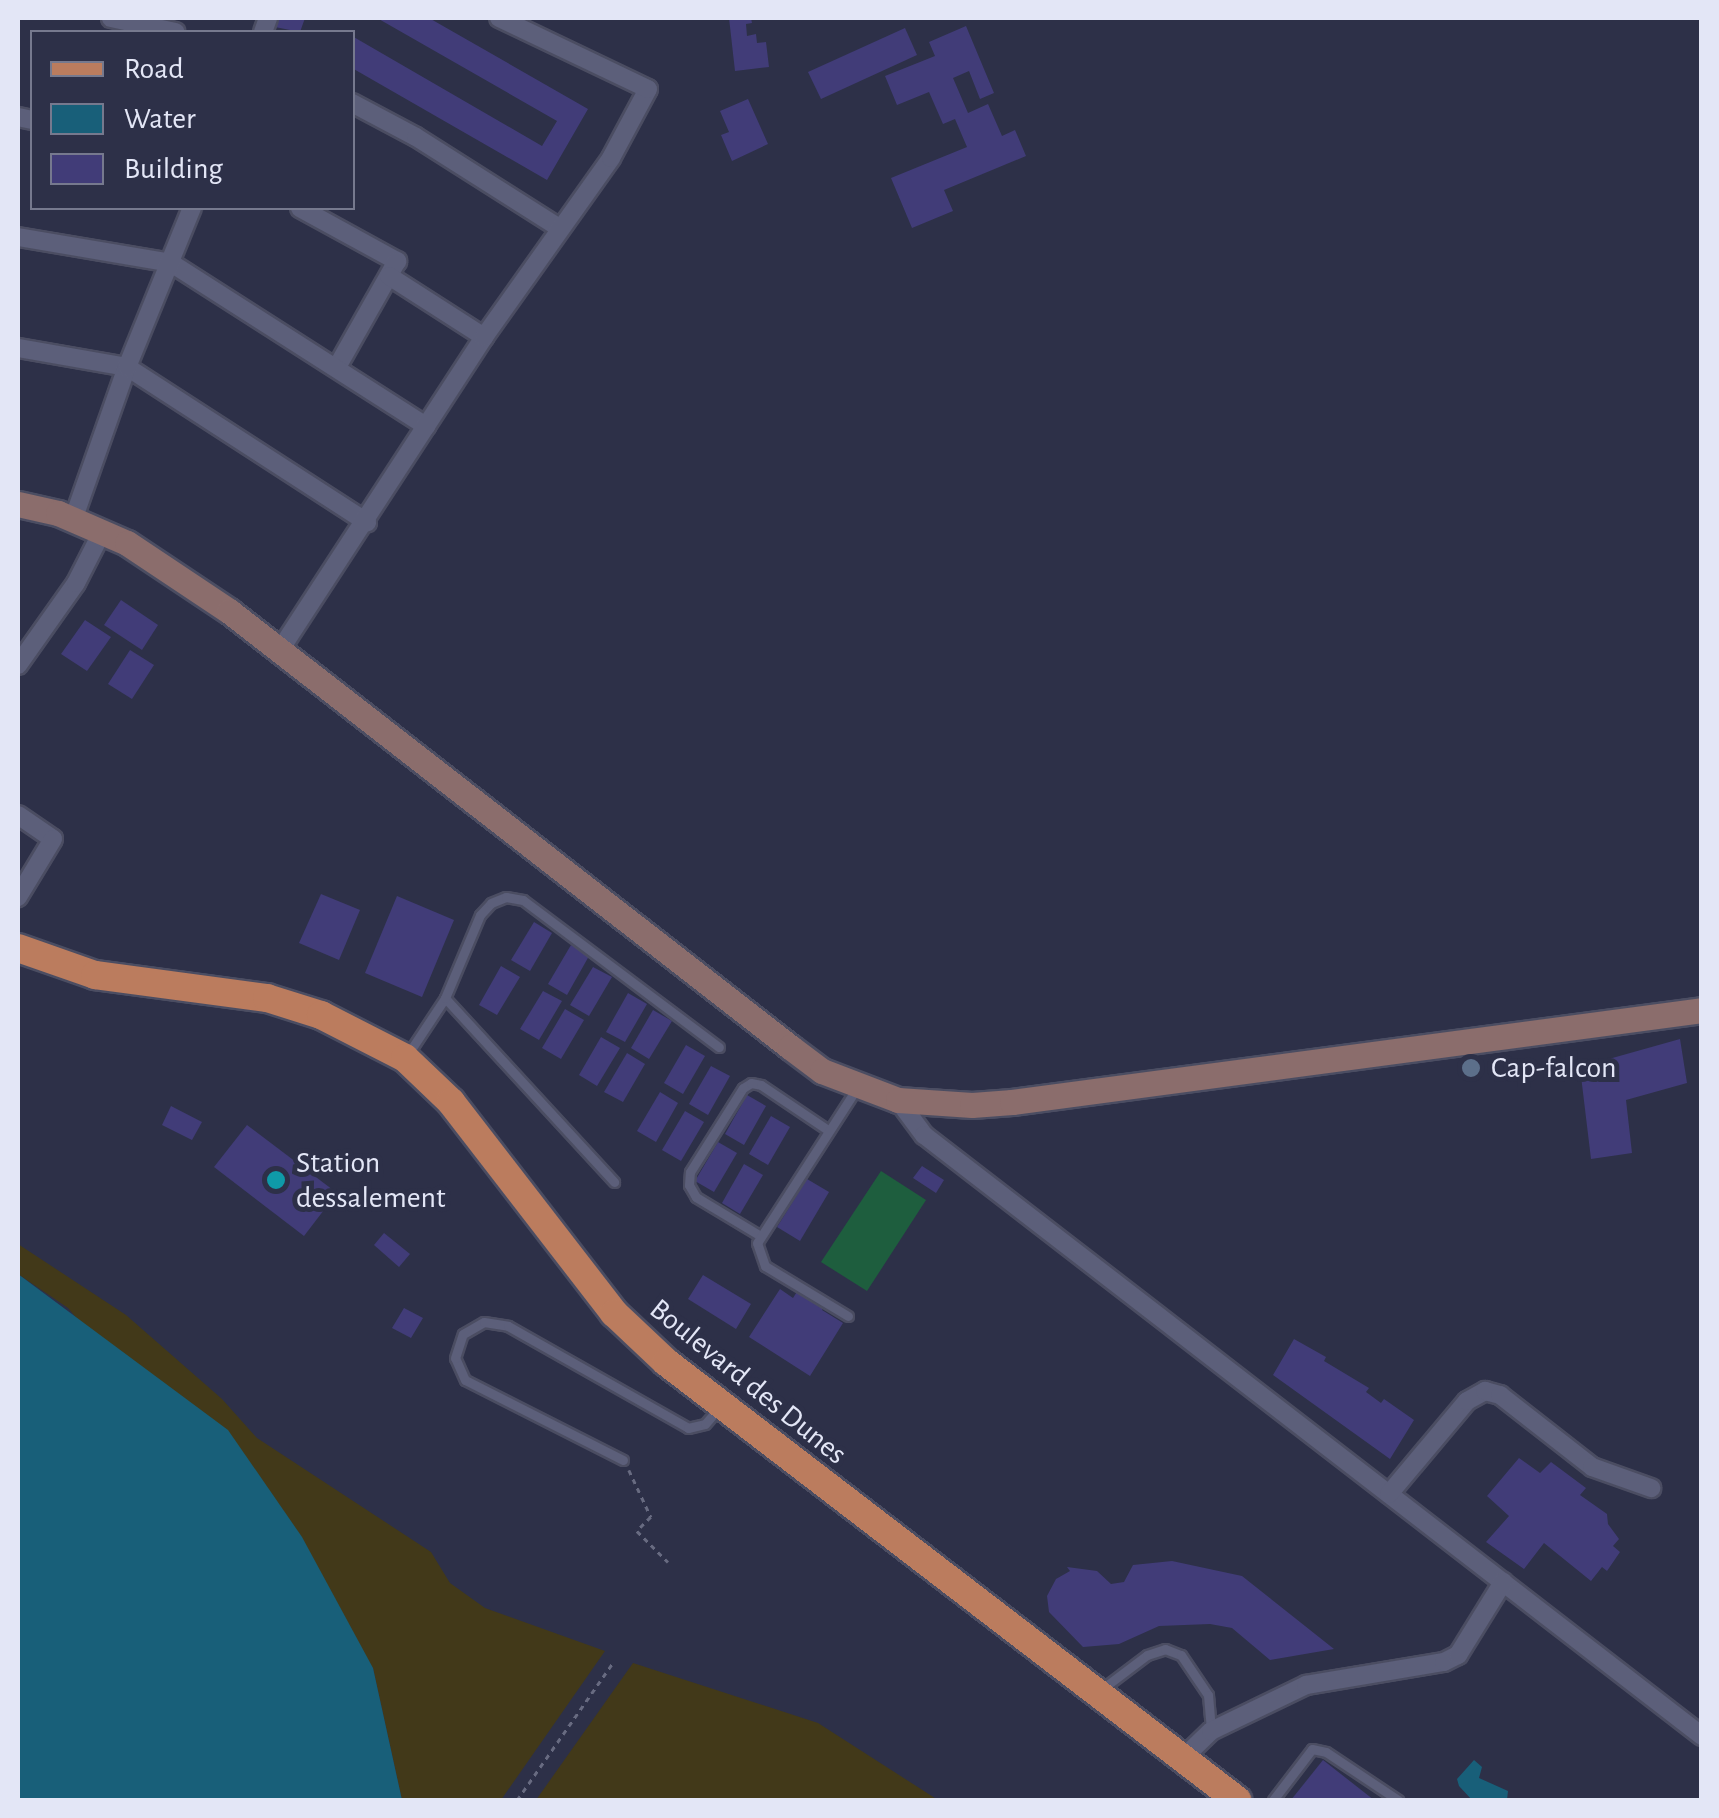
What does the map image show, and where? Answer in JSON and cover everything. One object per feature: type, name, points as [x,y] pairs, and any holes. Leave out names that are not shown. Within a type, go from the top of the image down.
[{"type":"main road","points":[[18,504],[73,520],[127,543],[280,650],[790,1048],[822,1070],[898,1100],[972,1105],[1012,1102],[1702,1010]]},
{"type":"main road","name":"Boulevard des Dunes","points":[[18,948],[95,975],[267,998],[321,1015],[405,1058],[452,1102],[614,1313],[720,1406],[1237,1800]]},
{"type":"street","points":[[111,18],[167,30]]},
{"type":"street","points":[[280,650],[484,337],[611,158],[648,89],[500,18]]},
{"type":"street","points":[[355,104],[416,137],[558,228]]},
{"type":"street","points":[[73,520],[127,367],[191,210]]},
{"type":"street","points":[[304,210],[397,261],[337,367]]},
{"type":"street","points":[[18,237],[170,263],[426,426]]},
{"type":"street","points":[[389,276],[484,337]]},
{"type":"street","points":[[18,348],[127,367],[366,522]]},
{"type":"street","points":[[18,665],[76,583],[102,532]]},
{"type":"street","points":[[18,815],[52,839],[18,897]]},
{"type":"street","points":[[898,1100],[924,1135],[1702,1736]]},
{"type":"street","points":[[1389,1494],[1467,1401],[1485,1391],[1500,1394],[1592,1467],[1651,1488]]},
{"type":"street","points":[[1182,1760],[1211,1732],[1306,1685],[1444,1662],[1458,1654],[1502,1582]]},
{"type":"lane","points":[[405,1058],[445,998],[484,908],[498,899],[515,897],[719,1046]]},
{"type":"lane","points":[[445,998],[614,1182]]},
{"type":"lane","points":[[760,1235],[696,1197],[689,1186],[690,1172],[743,1088],[752,1083],[761,1085],[828,1130]]},
{"type":"lane","points":[[848,1316],[765,1266],[757,1250],[760,1235],[858,1086]]},
{"type":"lane","points":[[623,1460],[465,1380],[455,1358],[462,1334],[484,1322],[508,1326],[688,1428],[705,1424],[720,1406]]},
{"type":"lane","points":[[1096,1694],[1146,1655],[1165,1649],[1181,1655],[1196,1672],[1208,1695],[1211,1732]]},
{"type":"lane","points":[[1273,1800],[1312,1749],[1326,1752],[1398,1800]]},
{"type":"path","points":[[623,1460],[649,1506],[651,1517],[637,1531],[668,1562]]},
{"type":"path","points":[[517,1800],[614,1661]]},
{"type":"green space","points":[[881,1171],[926,1200],[867,1291],[821,1262]]},
{"type":"sand","points":[[18,1244],[126,1315],[222,1399],[257,1438],[431,1552],[450,1583],[485,1608],[605,1651],[501,1800],[402,1800],[373,1668],[68,1308],[18,1274]]},
{"type":"sand","points":[[633,1663],[818,1723],[938,1800],[536,1800]]},
{"type":"water","points":[[18,1274],[228,1430],[302,1537],[373,1668],[402,1800],[18,1800]]},
{"type":"water","points":[[1474,1760],[1482,1767],[1479,1778],[1508,1791],[1507,1800],[1472,1800],[1459,1786],[1457,1779]]},
{"type":"building","points":[[278,18],[305,18],[301,30],[275,27]]},
{"type":"building","points":[[377,18],[429,18],[588,109],[547,180],[355,70],[355,38],[542,146],[557,121]]},
{"type":"building","points":[[729,18],[751,18],[752,23],[746,24],[747,36],[756,34],[757,43],[766,42],[769,67],[735,71]]},
{"type":"building","points":[[966,26],[994,93],[980,99],[969,71],[953,78],[968,113],[988,104],[1002,136],[1015,130],[1026,156],[944,190],[953,211],[912,228],[891,178],[967,147],[955,119],[943,124],[929,92],[897,105],[885,76],[935,56],[929,42]]},
{"type":"building","points":[[905,28],[917,55],[821,99],[808,72]]},
{"type":"building","points":[[748,99],[768,144],[732,161],[721,135],[729,132],[720,111]]},
{"type":"building","points":[[121,600],[158,625],[142,650],[104,625]]},
{"type":"building","points":[[85,620],[111,637],[87,671],[61,654]]},
{"type":"building","points":[[130,650],[154,665],[132,699],[108,684]]},
{"type":"building","points":[[321,894],[360,910],[339,960],[299,943]]},
{"type":"building","points":[[397,896],[454,920],[422,997],[365,973]]},
{"type":"building","points":[[534,922],[552,933],[530,971],[511,960]]},
{"type":"building","points":[[571,945],[589,956],[567,995],[548,984]]},
{"type":"building","points":[[501,966],[520,977],[497,1015],[479,1005]]},
{"type":"building","points":[[593,967],[612,977],[589,1016],[570,1005]]},
{"type":"building","points":[[543,991],[562,1001],[539,1040],[520,1029]]},
{"type":"building","points":[[628,993],[647,1004],[625,1042],[606,1032]]},
{"type":"building","points":[[565,1009],[584,1020],[561,1059],[542,1048]]},
{"type":"building","points":[[653,1010],[672,1021],[649,1059],[631,1048]]},
{"type":"building","points":[[601,1037],[620,1048],[597,1086],[579,1075]]},
{"type":"building","points":[[1680,1039],[1687,1083],[1626,1100],[1632,1153],[1591,1159],[1581,1076],[1591,1064]]},
{"type":"building","points":[[686,1045],[705,1056],[683,1094],[664,1083]]},
{"type":"building","points":[[627,1053],[645,1064],[623,1102],[604,1092]]},
{"type":"building","points":[[711,1066],[730,1076],[708,1115],[689,1104]]},
{"type":"building","points":[[660,1092],[678,1103],[656,1142],[637,1131]]},
{"type":"building","points":[[747,1095],[766,1106],[744,1145],[725,1134]]},
{"type":"building","points":[[171,1106],[202,1122],[192,1140],[162,1125]]},
{"type":"building","points":[[685,1111],[704,1122],[681,1161],[662,1150]]},
{"type":"building","points":[[771,1116],[790,1127],[768,1165],[749,1154]]},
{"type":"building","name":"Station dessalement","points":[[247,1125],[337,1193],[304,1236],[214,1167]]},
{"type":"building","points":[[718,1142],[737,1153],[714,1192],[695,1181]]},
{"type":"building","points":[[744,1164],[763,1175],[740,1214],[722,1203]]},
{"type":"building","points":[[922,1166],[944,1180],[936,1193],[913,1178]]},
{"type":"building","points":[[807,1179],[829,1192],[800,1241],[777,1227]]},
{"type":"building","points":[[384,1233],[410,1254],[399,1267],[374,1245]]},
{"type":"building","points":[[703,1275],[751,1304],[736,1329],[688,1299]]},
{"type":"building","points":[[800,1287],[826,1304],[822,1310],[843,1323],[810,1376],[749,1337],[780,1289],[793,1298]]},
{"type":"building","points":[[404,1308],[423,1318],[411,1338],[392,1328]]},
{"type":"building","points":[[1294,1339],[1369,1388],[1366,1392],[1381,1403],[1384,1399],[1414,1420],[1390,1459],[1273,1375]]},
{"type":"building","points":[[1519,1458],[1540,1473],[1551,1462],[1586,1488],[1580,1495],[1607,1514],[1608,1524],[1619,1539],[1613,1546],[1620,1552],[1607,1571],[1602,1567],[1591,1581],[1544,1543],[1524,1569],[1486,1542],[1509,1516],[1487,1496]]},
{"type":"building","points":[[1172,1561],[1242,1576],[1334,1649],[1270,1660],[1232,1628],[1210,1624],[1159,1626],[1119,1644],[1083,1647],[1049,1612],[1047,1596],[1056,1579],[1070,1571],[1067,1567],[1097,1571],[1111,1584],[1124,1582],[1133,1565]]},
{"type":"building","points":[[1323,1760],[1374,1800],[1291,1800]]},
{"type":"place","name":"Cap-falcon","points":[[1471,1068]]},
{"type":"place","name":"Station dessalement","points":[[276,1180]]}]
